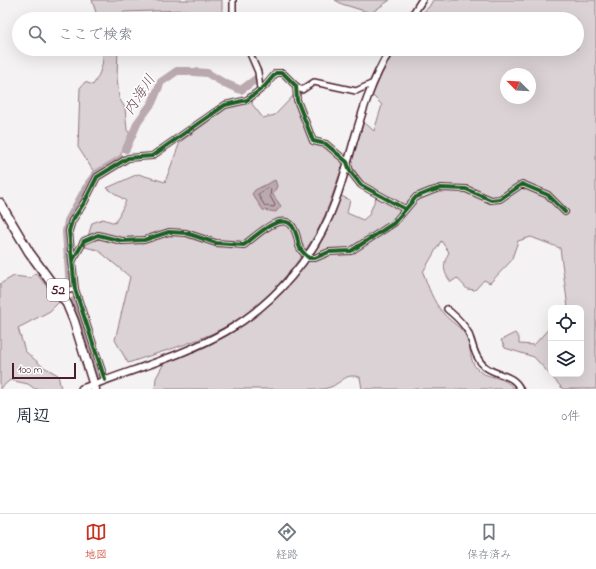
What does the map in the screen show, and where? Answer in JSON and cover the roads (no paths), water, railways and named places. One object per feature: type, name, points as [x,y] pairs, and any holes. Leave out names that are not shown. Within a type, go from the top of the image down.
[{"type":"main road","name":"52","points":[[0,202],[29,252],[59,292],[74,321],[94,387]]},
{"type":"main road","points":[[82,389],[94,387]]},
{"type":"street","points":[[233,0],[233,12]]},
{"type":"street","points":[[414,12],[422,0]]},
{"type":"street","points":[[251,56],[258,72],[260,89]]},
{"type":"street","points":[[94,387],[105,380],[179,353],[225,332],[270,299],[306,256],[329,217],[348,162],[371,84],[387,56]]},
{"type":"street","points":[[105,380],[75,289],[69,231],[72,221],[84,203],[97,177],[128,158],[152,156],[225,105],[247,100],[265,86],[276,73],[282,73],[302,90],[314,82],[356,91],[371,84]]},
{"type":"street","points":[[296,86],[297,100],[313,141],[326,144],[348,162],[350,170],[361,185],[405,209]]},
{"type":"street","points":[[73,260],[84,241],[98,235],[122,241],[144,240],[169,232],[186,233],[216,243],[244,245],[266,226],[278,221],[289,225],[295,230],[297,244],[306,256],[312,259],[330,252],[351,251],[394,223],[416,197],[441,188],[466,189],[491,200],[500,199],[522,184],[548,195],[565,212]]},
{"type":"street","points":[[59,292],[75,289]]},
{"type":"street","points":[[447,309],[462,322],[478,359],[483,365],[510,378],[520,389]]},
{"type":"water","points":[[275,180],[277,186],[273,195],[281,206],[276,212],[263,210],[252,194],[255,190]]},
{"type":"waterway","name":"内海川","points":[[126,149],[138,122],[152,103],[161,82],[177,71],[189,71]]},
{"type":"waterway","name":"内海川","points":[[194,72],[207,73],[224,83],[241,90],[256,79]]},
{"type":"waterway","name":"内海川","points":[[89,183],[96,174],[121,159]]},
{"type":"waterway","name":"内海川","points":[[70,287],[66,232],[68,221],[86,188]]},
{"type":"waterway","name":"内海川","points":[[74,301],[98,375]]},
{"type":"waterway","points":[[474,338],[484,361],[494,369],[511,375],[524,389]]}]
